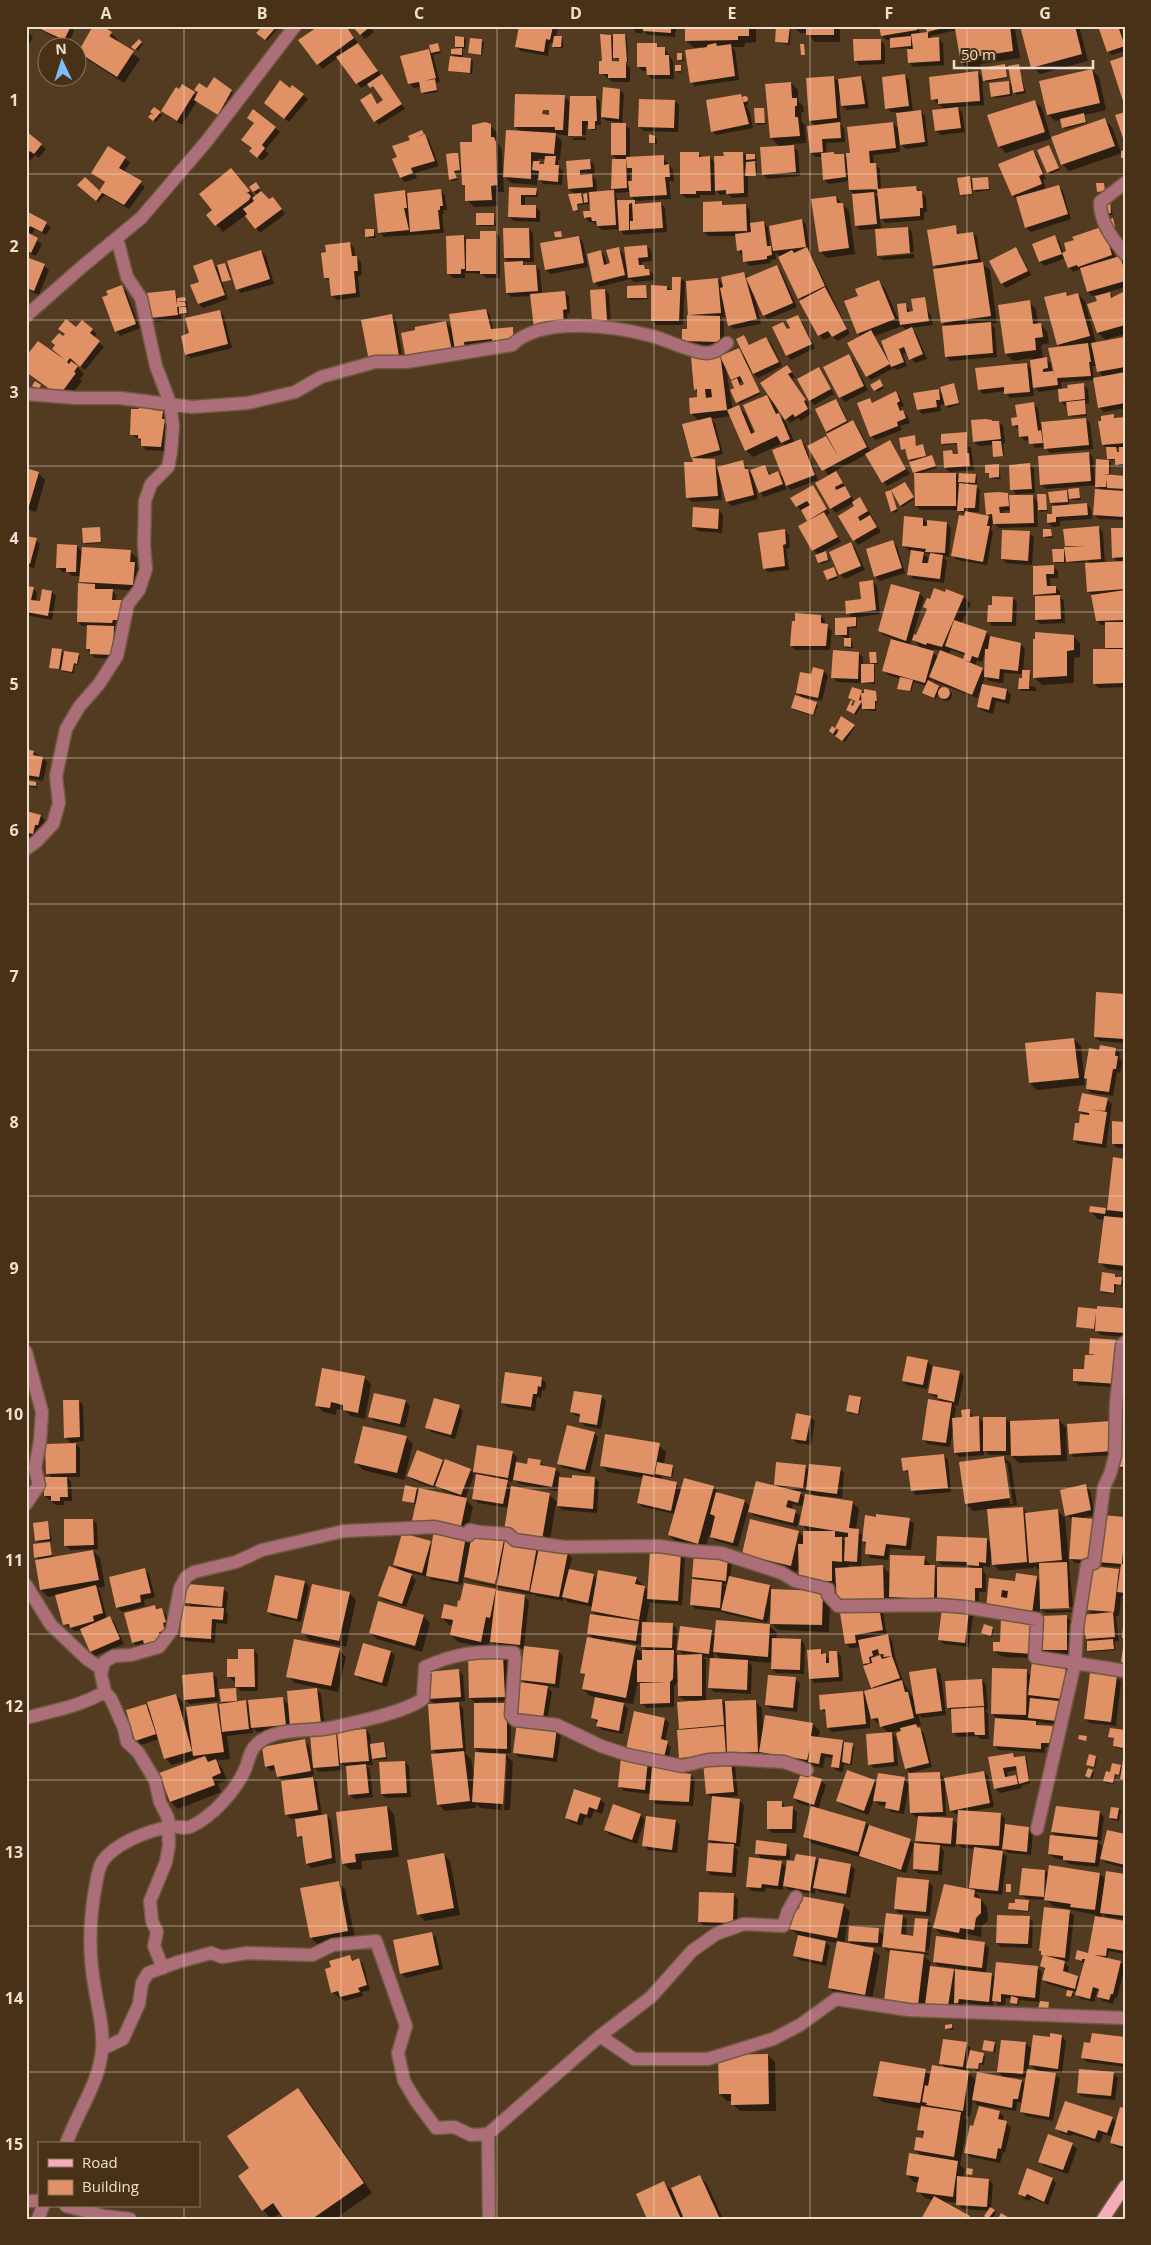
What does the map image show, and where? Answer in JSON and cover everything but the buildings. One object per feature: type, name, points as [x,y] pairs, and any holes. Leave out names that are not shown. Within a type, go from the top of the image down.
[{"type":"main road","points":[[1103,2219],[1125,2186]]},
{"type":"street","points":[[26,316],[141,218],[206,142],[295,26]]},
{"type":"street","points":[[1125,183],[1100,202],[1100,216],[1113,239],[1125,254]]},
{"type":"street","points":[[26,849],[37,841],[53,824],[59,803],[56,776],[66,729],[79,707],[99,684],[117,656],[128,604],[139,590],[146,570],[144,501],[151,484],[168,467],[173,426],[170,403],[156,366],[140,298],[127,277],[117,238]]},
{"type":"street","points":[[26,394],[76,398],[120,398],[192,407],[248,403],[295,392],[322,377],[376,362],[406,362],[512,345],[521,336],[534,332],[585,325],[654,337],[707,354],[718,351],[727,343]]},
{"type":"street","points":[[1037,1829],[1075,1662],[1077,1628],[1088,1565],[1094,1563],[1104,1487],[1115,1456],[1116,1404],[1122,1345],[1125,1342]]},
{"type":"street","points":[[26,1352],[42,1412],[36,1468],[38,1485],[26,1504]]},
{"type":"street","points":[[163,1968],[154,1946],[157,1932],[152,1921],[150,1902],[166,1862],[169,1845],[168,1818],[160,1802],[155,1780],[138,1752],[127,1742],[124,1728],[111,1699],[105,1692],[102,1669],[104,1662],[114,1656],[131,1655],[159,1647],[172,1630],[180,1588],[186,1577],[194,1572],[236,1562],[262,1550],[344,1531],[435,1527],[469,1534],[470,1530],[508,1534],[515,1540],[564,1547],[659,1546],[721,1553],[782,1573],[795,1581],[828,1589],[828,1595],[838,1606],[948,1606],[1037,1619],[1034,1657],[1125,1671]]},
{"type":"street","points":[[26,1585],[51,1625],[87,1659],[102,1669]]},
{"type":"street","points":[[67,2142],[74,2121],[98,2072],[102,2049],[100,2018],[89,1941],[91,1914],[102,1863],[118,1847],[169,1826],[188,1828],[218,1807],[229,1796],[239,1780],[249,1756],[257,1744],[277,1734],[330,1728],[371,1718],[418,1702],[423,1699],[425,1667],[445,1658],[475,1651],[514,1653],[511,1716],[515,1720],[557,1725],[601,1746],[628,1755],[682,1766],[708,1760],[732,1759],[784,1762],[807,1770]]},
{"type":"street","points":[[26,1718],[82,1704],[105,1692]]},
{"type":"street","points":[[102,2049],[123,2039],[139,2004],[142,1983],[148,1973],[211,1953],[222,1957],[247,1953],[312,1955],[334,1945],[376,1941],[406,2026],[398,2053],[404,2081],[436,2128],[454,2127],[471,2135],[488,2134],[600,2036],[651,1997],[692,1951],[716,1934],[744,1924],[783,1926],[788,1911],[796,1897]]},
{"type":"street","points":[[600,2036],[634,2059],[708,2059],[773,2039],[800,2026],[836,1999],[909,2010],[1125,2018]]},
{"type":"street","points":[[488,2134],[489,2219]]},
{"type":"street","points":[[74,2208],[104,2216],[130,2219]]}]
